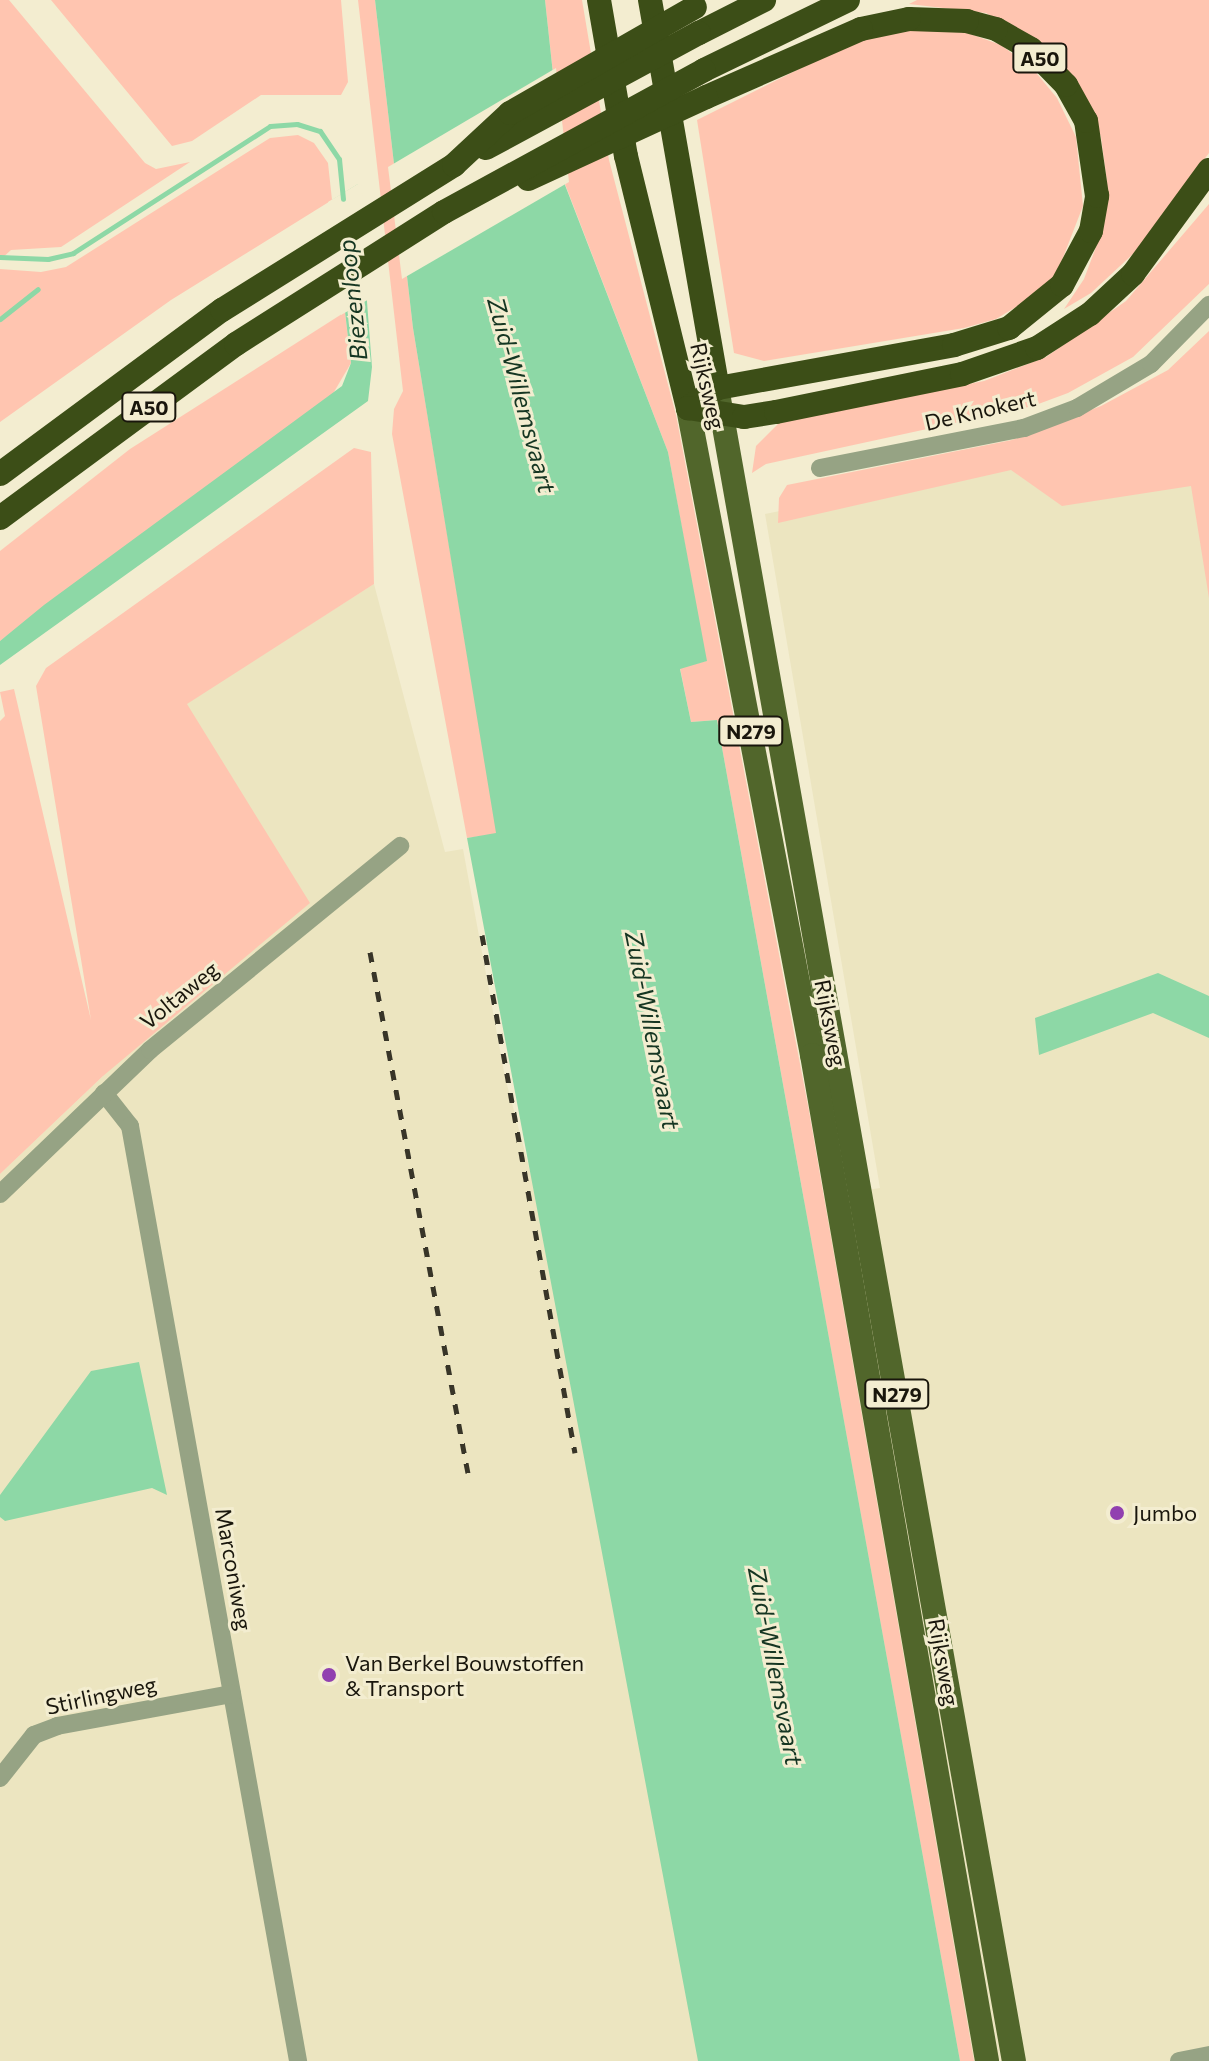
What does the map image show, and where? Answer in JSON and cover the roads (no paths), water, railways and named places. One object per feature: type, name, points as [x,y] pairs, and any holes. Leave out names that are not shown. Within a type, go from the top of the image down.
[{"type":"highway","name":"Rijksweg","points":[[599,0],[626,156],[688,408]]},
{"type":"highway","name":"Rijksweg","points":[[650,0],[718,388]]},
{"type":"highway","name":"A50","points":[[0,474],[125,377],[297,261],[454,165],[764,0]]},
{"type":"highway","name":"A50","points":[[0,518],[302,301],[444,212],[704,70],[848,0]]},
{"type":"highway","name":"A50","points":[[454,165],[510,113],[703,4]]},
{"type":"highway","name":"A50","points":[[444,212],[571,162],[706,97],[861,29],[909,19],[967,21],[996,29],[1031,49],[1066,85],[1086,121],[1097,196],[1091,231],[1062,285],[1009,328],[954,345],[718,388],[688,408]]},
{"type":"highway","points":[[688,408],[722,415],[776,412],[962,374],[1037,348],[1090,314],[1133,274],[1209,170]]},
{"type":"main road","name":"Rijksweg","points":[[718,388],[1014,2061]]},
{"type":"main road","name":"Rijksweg","points":[[688,408],[812,1055],[987,2061]]},
{"type":"street","name":"De Knokert","points":[[820,468],[1024,428],[1077,408],[1151,364],[1209,305]]},
{"type":"street","name":"Voltaweg","points":[[0,1194],[104,1093],[400,846]]},
{"type":"street","name":"Marconiweg","points":[[104,1093],[130,1126],[298,2061]]},
{"type":"street","name":"Stirlingweg","points":[[0,1778],[34,1735],[57,1726],[232,1694]]},
{"type":"street","points":[[1179,2061],[1209,2055]]},
{"type":"water","name":"Zuid-Willemsvaart","points":[[375,0],[545,0],[565,185],[668,452],[707,661],[680,669],[691,722],[717,720],[960,2061],[698,2061],[467,838],[496,833],[413,328]]},
{"type":"water","points":[[358,184],[372,367],[368,401],[0,665],[0,641],[44,605],[342,386],[351,363],[332,200]]},
{"type":"water","points":[[1158,973],[1209,996],[1209,1038],[1153,1013],[1039,1055],[1035,1018]]},
{"type":"water","points":[[139,1362],[167,1495],[152,1488],[5,1521],[0,1517],[0,1495],[91,1371]]},
{"type":"waterway","name":"Biezenloop","points":[[0,257],[48,259],[73,253],[270,126],[297,124],[320,131],[339,159],[343,199]]},
{"type":"waterway","points":[[0,319],[38,289]]},
{"type":"railway","points":[[482,935],[575,1453]]},
{"type":"railway","points":[[370,952],[468,1473]]},
{"type":"place","name":"Jumbo","points":[[1117,1513]]},
{"type":"place","name":"Van Berkel Bouwstoffen & Transport","points":[[329,1675]]}]
